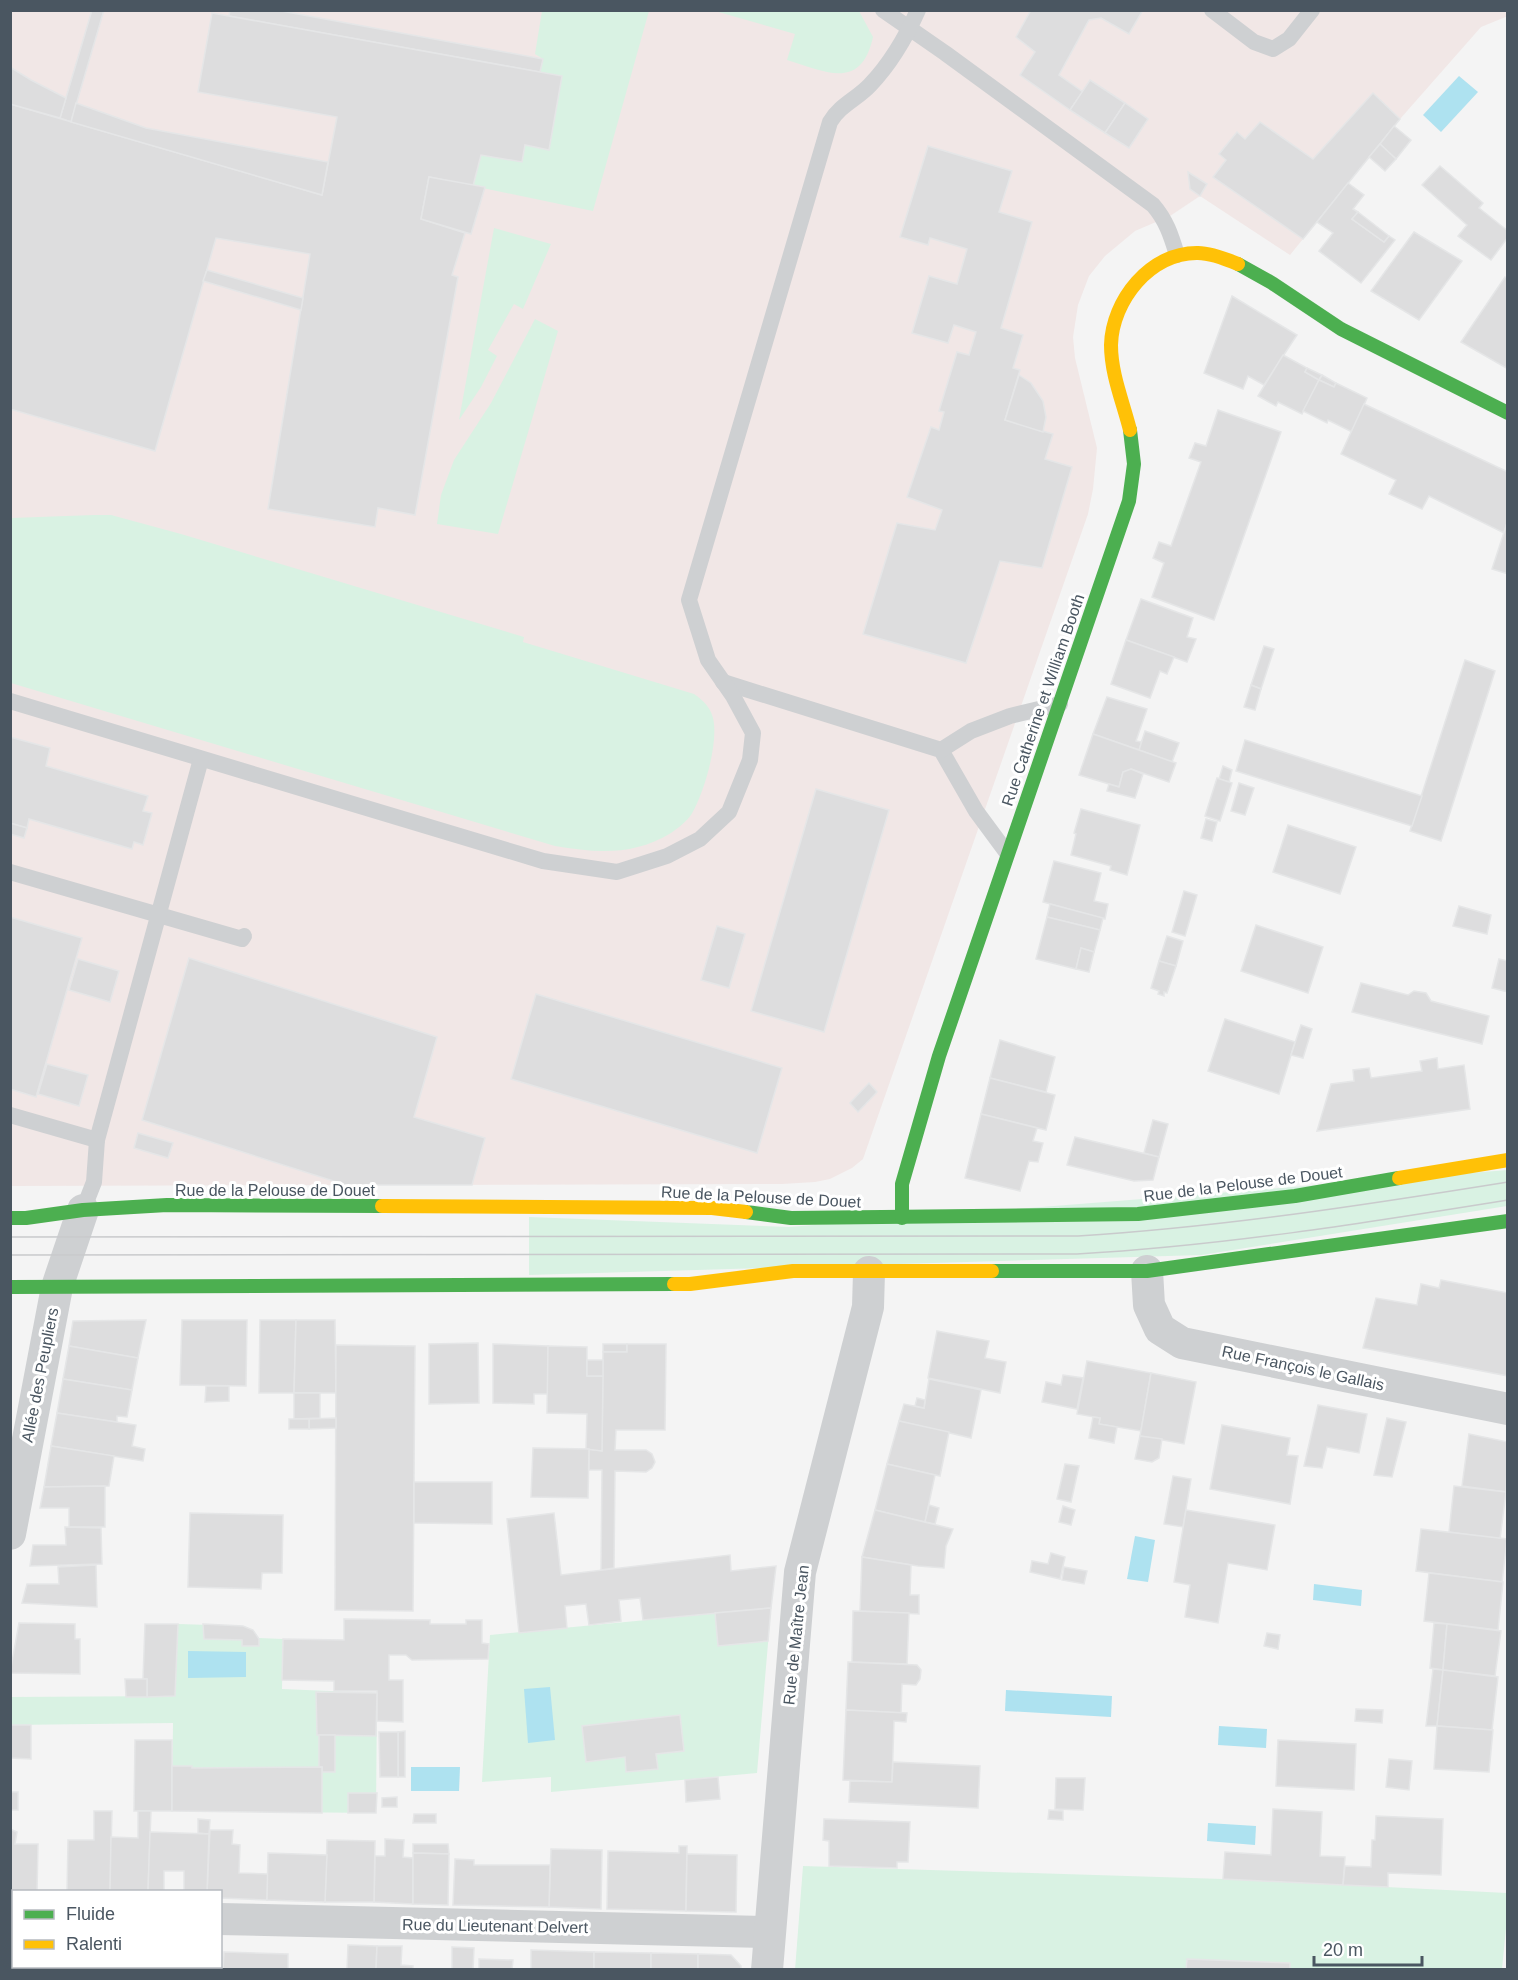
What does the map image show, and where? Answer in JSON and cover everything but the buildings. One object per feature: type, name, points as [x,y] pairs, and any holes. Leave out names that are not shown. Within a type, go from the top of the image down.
[{"type":"main road","name":"Rue Catherine et William Booth","points":[[902,1218],[902,1184],[939,1056],[1130,501],[1134,476],[1133,443],[1112,369],[1112,336],[1116,313],[1127,292],[1141,277],[1177,255],[1198,252],[1220,256],[1270,282],[1338,327],[1389,356],[1508,413]]},
{"type":"main road","name":"Rue de la Pelouse de Douet","points":[[10,1218],[83,1210],[167,1205],[701,1208],[791,1218],[1075,1216],[1203,1208],[1295,1196],[1508,1160]]},
{"type":"main road","points":[[10,1287],[690,1284],[793,1271],[1147,1271],[1508,1221]]},
{"type":"street","name":"Allée des Peupliers","points":[[10,1534],[57,1287],[83,1210]]},
{"type":"street","name":"Rue François le Gallais","points":[[1147,1271],[1149,1305],[1160,1329],[1182,1343],[1508,1409]]},
{"type":"street","name":"Rue de Maître Jean","points":[[767,1970],[800,1572],[868,1307],[869,1272]]},
{"type":"street","name":"Rue du Lieutenant Delvert","points":[[222,1919],[769,1932]]},
{"type":"lane","points":[[883,10],[1153,204],[1164,218],[1177,255]]},
{"type":"lane","points":[[10,701],[543,861],[617,872],[667,856],[700,838],[729,812],[750,760],[753,734],[733,696],[708,660],[689,600],[830,122],[842,106],[870,85],[900,46],[918,10]]},
{"type":"lane","points":[[1212,10],[1254,42],[1273,50],[1289,39],[1312,10]]},
{"type":"lane","points":[[723,682],[941,750],[976,811],[1007,853]]},
{"type":"lane","points":[[941,750],[971,731],[1010,716],[1060,704]]},
{"type":"lane","points":[[83,1210],[94,1182],[97,1140],[201,759]]},
{"type":"lane","points":[[10,872],[242,939],[244,936]]},
{"type":"lane","points":[[10,1115],[97,1140]]},
{"type":"shaded area","points":[[1507,10],[1508,16],[1481,27],[1400,119],[1290,255],[1200,196],[1170,216],[1135,231],[1105,256],[1089,276],[1078,305],[1073,337],[1075,358],[1097,448],[1088,514],[863,1159],[852,1168],[830,1179],[782,1184],[11,1186],[10,11]]},
{"type":"green space","points":[[542,11],[649,11],[593,211],[473,186],[481,155],[525,145],[548,150],[561,76],[540,72],[543,59],[535,54]]},
{"type":"green space","points":[[715,11],[859,11],[873,37],[860,65],[851,71],[828,72],[787,60],[795,34]]},
{"type":"green space","points":[[494,228],[551,244],[523,309],[514,304],[488,350],[497,356],[481,387],[459,420]]},
{"type":"green space","points":[[535,319],[558,331],[498,534],[437,524],[441,495],[454,460],[491,403]]},
{"type":"green space","points":[[111,515],[181,534],[524,637],[523,642],[694,694],[708,707],[714,728],[709,768],[696,806],[689,817],[671,833],[643,846],[600,851],[555,846],[11,683],[11,518]]},
{"type":"green space","points":[[1508,1170],[1507,1206],[1202,1255],[529,1275],[529,1217],[789,1227]]},
{"type":"green space","points":[[771,1608],[757,1773],[551,1792],[551,1777],[482,1782],[490,1635]]},
{"type":"green space","points":[[178,1624],[243,1626],[253,1630],[259,1638],[283,1639],[282,1689],[377,1693],[376,1813],[172,1811],[173,1723],[11,1725],[10,1697],[175,1696]]},
{"type":"green space","points":[[803,1866],[1223,1879],[1507,1893],[1502,1969],[795,1970]]},
{"type":"water","points":[[1459,76],[1478,92],[1441,132],[1423,115]]},
{"type":"water","points":[[1135,1536],[1155,1540],[1148,1582],[1127,1579]]},
{"type":"water","points":[[1314,1584],[1362,1590],[1361,1606],[1313,1600]]},
{"type":"water","points":[[188,1651],[246,1652],[246,1677],[188,1678]]},
{"type":"water","points":[[550,1687],[555,1740],[528,1743],[524,1689]]},
{"type":"water","points":[[1006,1690],[1112,1696],[1111,1717],[1005,1711]]},
{"type":"water","points":[[1219,1726],[1267,1729],[1266,1748],[1218,1745]]},
{"type":"water","points":[[411,1767],[460,1767],[459,1791],[411,1791]]},
{"type":"water","points":[[1208,1823],[1256,1826],[1255,1845],[1207,1841]]},
{"type":"tram line","points":[[10,1237],[1078,1236],[1240,1221],[1508,1182]]},
{"type":"tram line","points":[[10,1255],[1077,1254],[1239,1239],[1508,1200]]},
{"type":"traffic: fast","points":[[1238,264],[1272,283],[1341,329],[1508,413]]},
{"type":"traffic: fast","points":[[902,1218],[902,1184],[939,1056],[1129,501],[1134,464],[1130,430]]},
{"type":"traffic: fast","points":[[746,1212],[791,1218],[1138,1214],[1295,1196],[1399,1178]]},
{"type":"traffic: fast","points":[[10,1218],[83,1210],[167,1205],[382,1206]]},
{"type":"traffic: fast","points":[[992,1271],[1147,1271],[1508,1221]]},
{"type":"traffic: fast","points":[[10,1287],[674,1284]]},
{"type":"traffic: slow","points":[[1130,430],[1115,377],[1111,345],[1113,328],[1126,296],[1150,270],[1164,261],[1181,255],[1208,254],[1238,264]]},
{"type":"traffic: slow","points":[[1399,1178],[1508,1160]]},
{"type":"traffic: slow","points":[[382,1206],[712,1208],[746,1212]]},
{"type":"traffic: slow","points":[[674,1284],[793,1271],[992,1271]]}]
